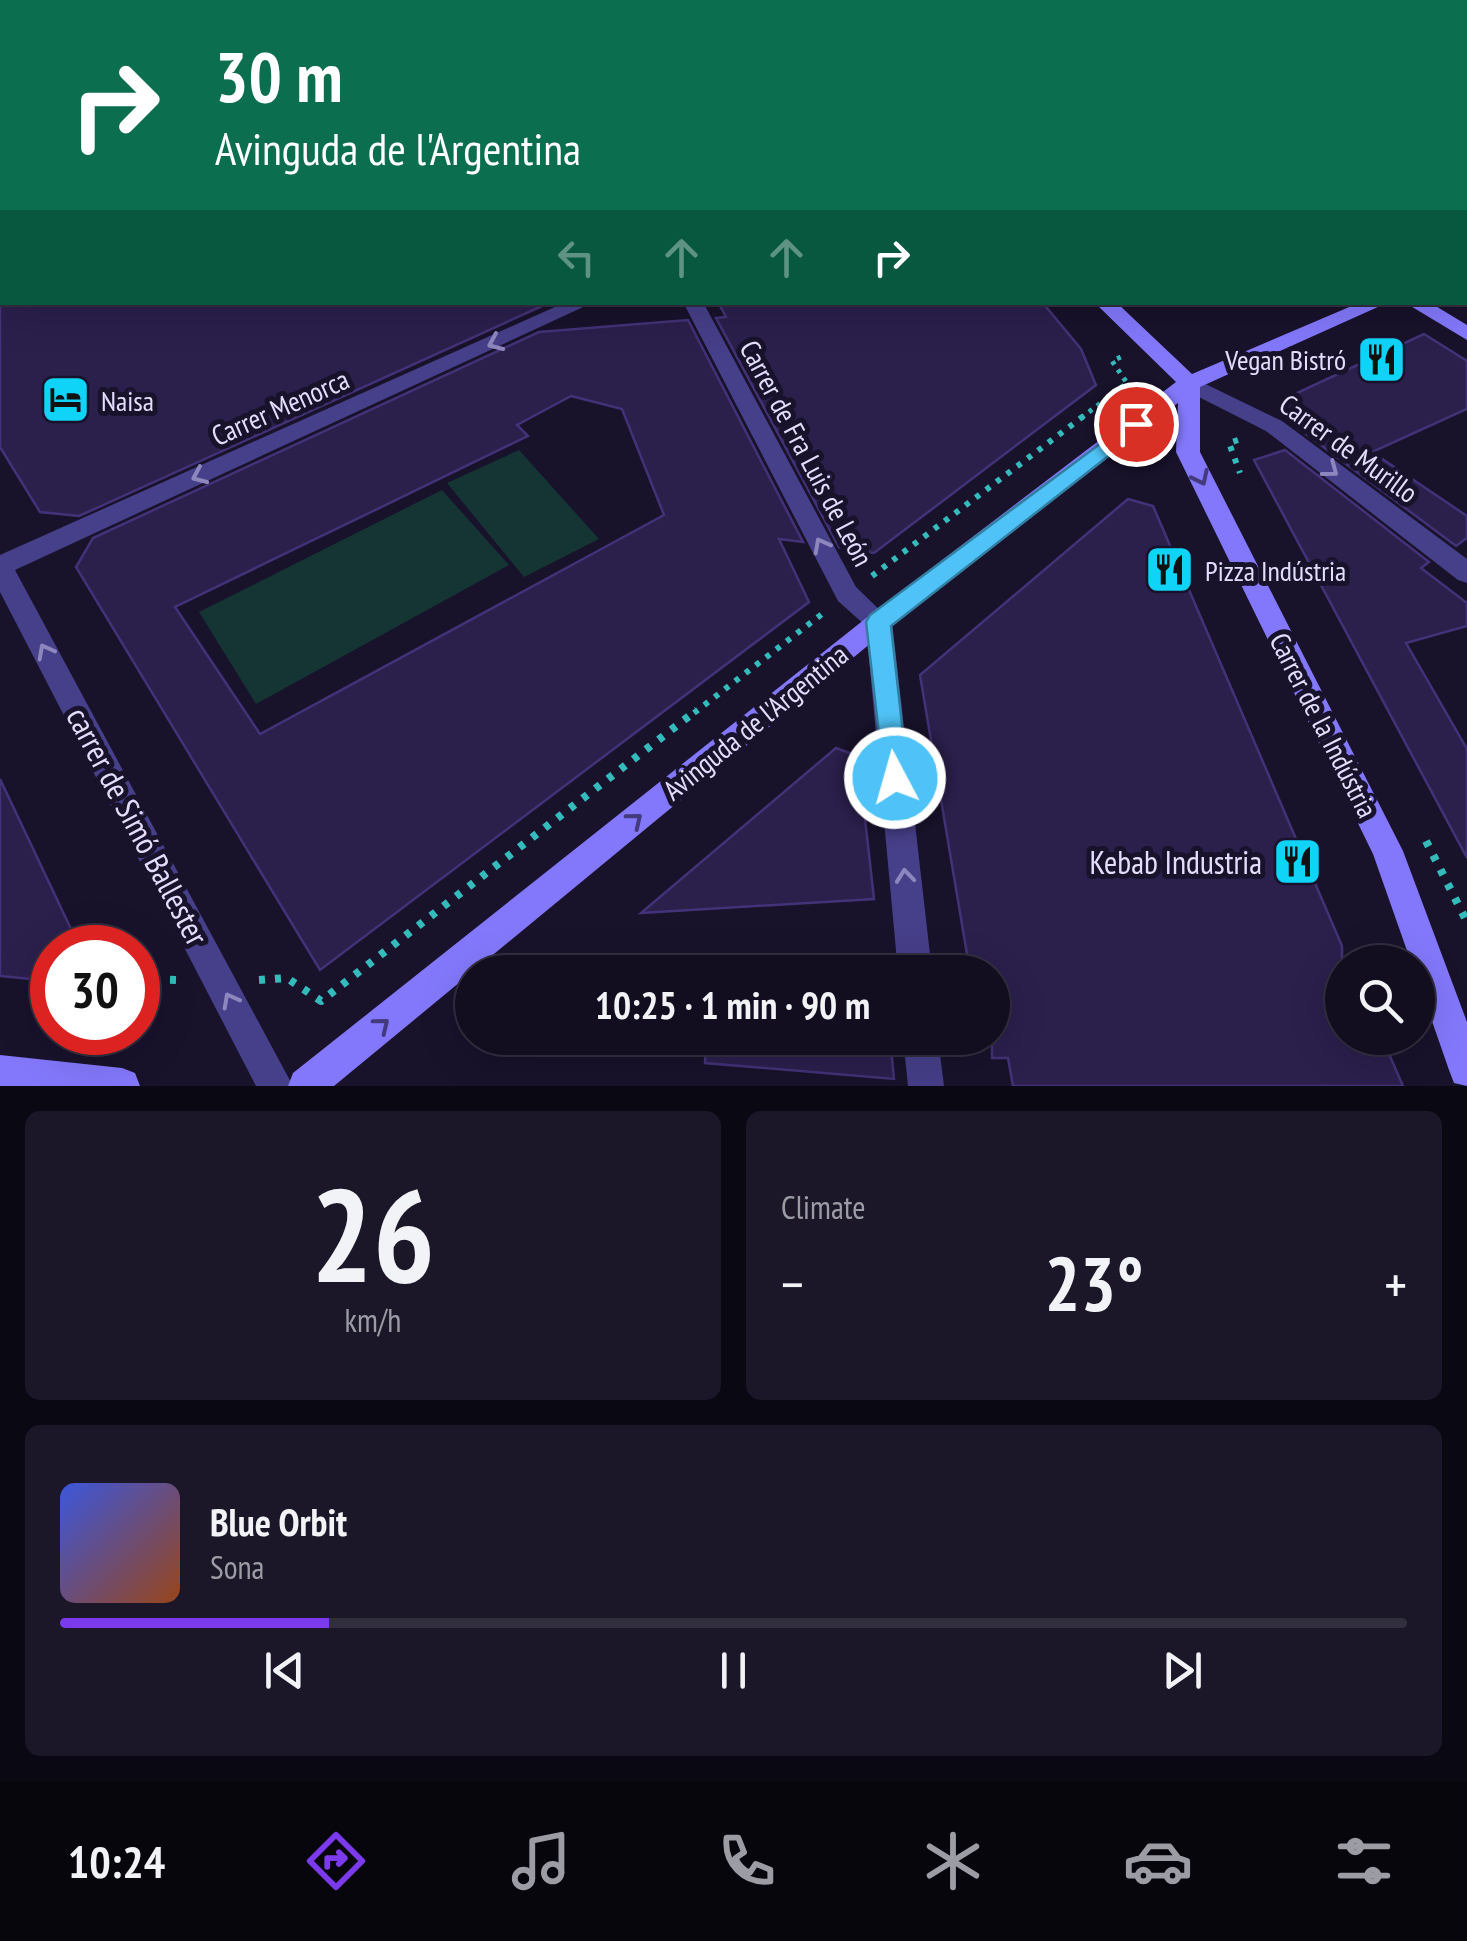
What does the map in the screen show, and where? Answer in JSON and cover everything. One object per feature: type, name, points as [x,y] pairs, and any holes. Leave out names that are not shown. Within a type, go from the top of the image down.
[{"type":"main road","points":[[1107,305],[1189,383]]},
{"type":"main road","name":"Avinguda de l'Argentina","points":[[306,1086],[878,622],[1189,383],[1372,305]]},
{"type":"main road","points":[[1419,305],[1467,334]]},
{"type":"main road","name":"Carrer de la Indústria","points":[[1189,383],[1188,452],[1388,852],[1460,1025],[1467,1070]]},
{"type":"main road","points":[[0,1073],[122,1086]]},
{"type":"street","name":"Carrer Menorca","points":[[0,566],[577,305]]},
{"type":"street","name":"Carrer de Fra Luis de León","points":[[696,305],[847,594],[878,622]]},
{"type":"street","name":"Carrer de Murillo","points":[[1189,383],[1274,426],[1467,573]]},
{"type":"street","name":"carrer de Simó Ballester","points":[[0,566],[276,1086]]},
{"type":"street","points":[[878,622],[913,955]]},
{"type":"street","points":[[923,1055],[926,1086]]},
{"type":"path","points":[[160,980],[220,982],[288,978],[321,1001],[1127,383],[1112,361],[1144,344]]},
{"type":"path","points":[[1244,482],[1228,444],[1274,426]]},
{"type":"path","points":[[1422,834],[1467,922]]},
{"type":"green space","points":[[519,450],[599,539],[524,577],[447,483]]},
{"type":"green space","points":[[442,490],[509,565],[256,704],[199,612]]},
{"type":"building","points":[[0,305],[544,305],[79,516],[40,512],[0,447]]},
{"type":"building","points":[[720,305],[1044,305],[1081,349],[1096,385],[874,553],[839,547],[716,318],[726,317]]},
{"type":"building","points":[[688,320],[803,542],[779,539],[809,602],[320,970],[76,567],[93,538],[539,332]],"holes":[[[571,396],[622,409],[664,515],[260,734],[175,607],[528,436],[517,425]]]},
{"type":"building","points":[[1424,334],[1467,361],[1467,409],[1372,452],[1467,516],[1467,538],[1456,546],[1286,419],[1284,399]]},
{"type":"building","points":[[1285,450],[1429,562],[1421,568],[1467,603],[1467,626],[1406,643],[1467,749],[1467,858],[1254,460]]},
{"type":"building","points":[[1128,499],[1153,506],[1342,945],[1325,945],[1325,1055],[1389,1055],[1403,1086],[1013,1086],[1008,1058],[992,1058],[1010,1055],[1010,955],[967,955],[920,675]]},
{"type":"building","points":[[836,748],[858,756],[874,899],[641,913]]},
{"type":"building","points":[[0,779],[69,925],[30,925],[30,979],[0,976]]},
{"type":"building","points":[[705,1055],[892,1055],[894,1079],[705,1063]]},
{"type":"place","name":"Vegan Bistró","points":[[1381,359]]},
{"type":"place","name":"Naisa","points":[[66,400]]},
{"type":"place","name":"Pizza Indústria","points":[[1170,570]]},
{"type":"place","name":"Kebab Industria","points":[[1297,862]]},
{"type":"route","points":[[895,778],[878,622],[1136,424]]}]
